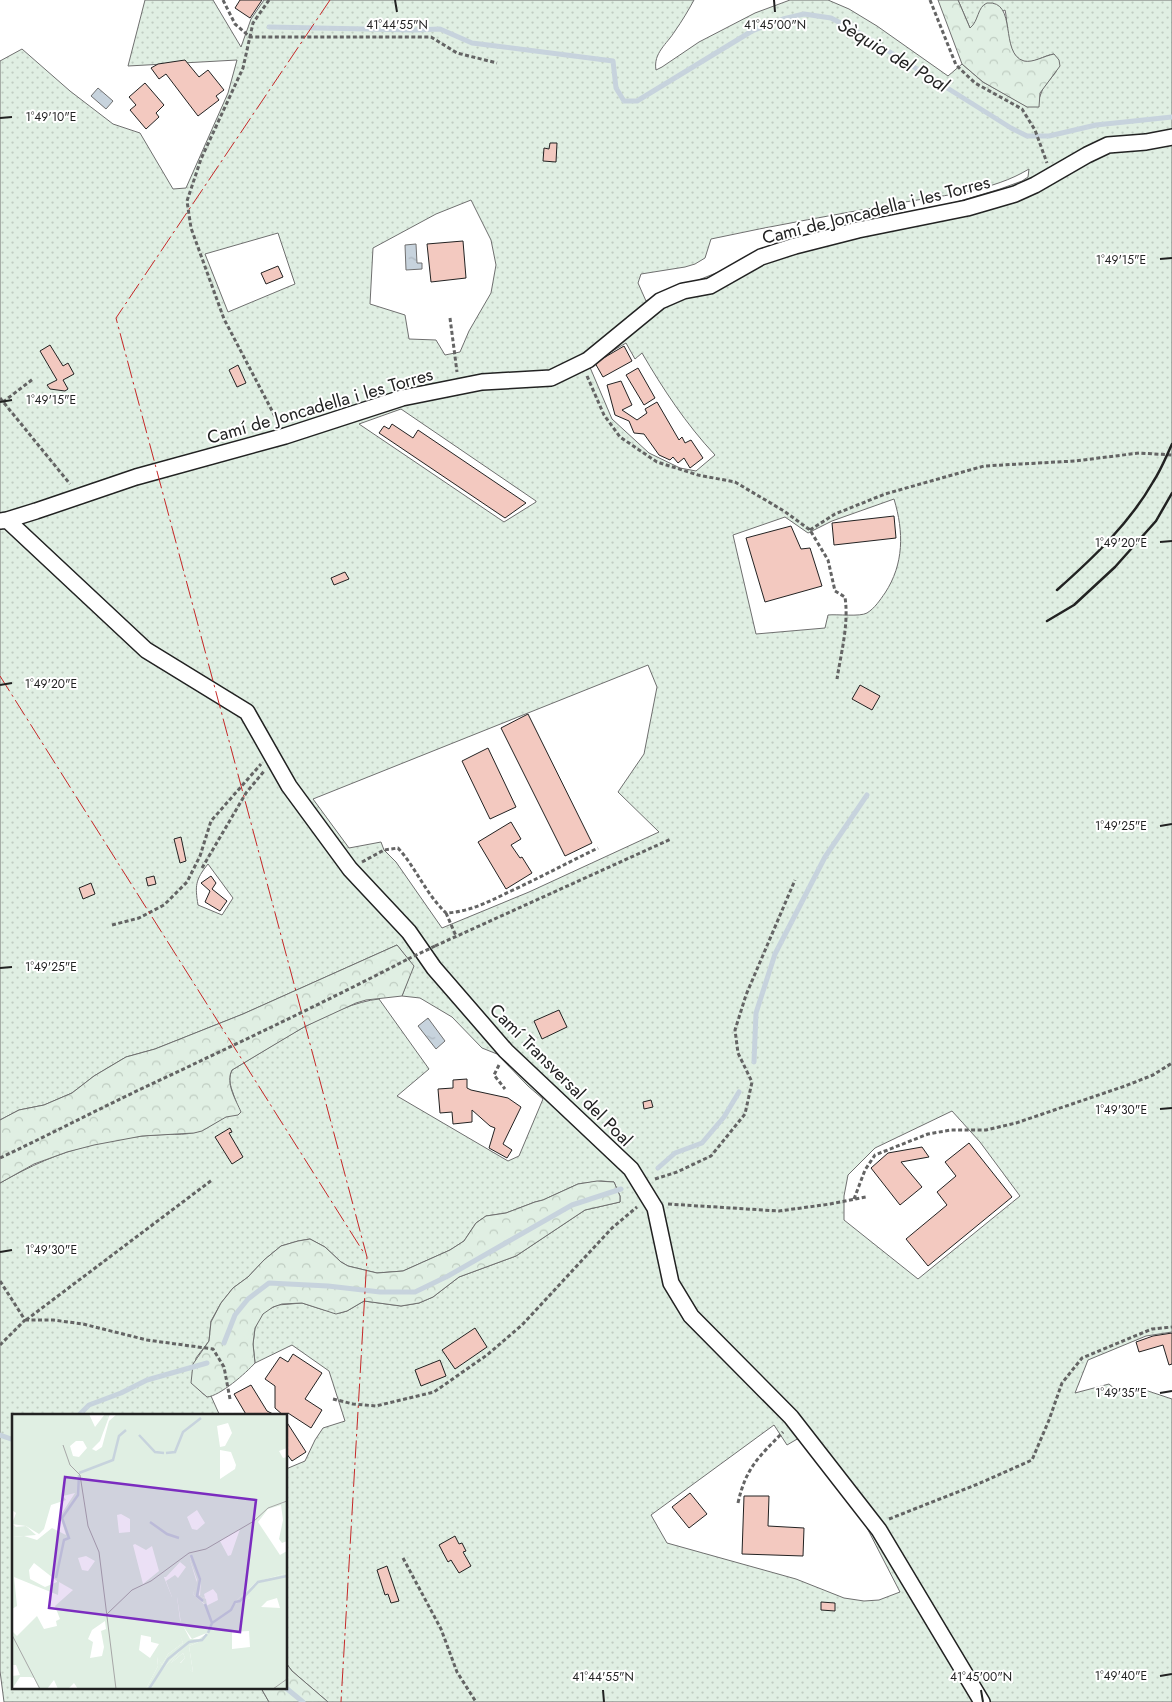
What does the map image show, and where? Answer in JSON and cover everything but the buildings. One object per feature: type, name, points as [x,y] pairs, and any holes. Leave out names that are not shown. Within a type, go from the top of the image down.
[{"type":"street","name":"Camí de Joncadella i les Torres","points":[[4,520],[136,477],[285,436],[402,398],[482,382],[551,378],[588,360],[660,301],[683,292],[710,286],[761,257],[858,230],[967,208],[1014,194],[1035,185],[1108,145],[1146,142],[1172,137]]},
{"type":"street","name":"Camí Transversal del Poal","points":[[4,520],[146,650],[247,712],[289,786],[350,869],[409,932],[434,968],[511,1056],[631,1170],[653,1203],[671,1284],[691,1316],[791,1417],[875,1525],[982,1702]]},
{"type":"path","points":[[223,0],[235,24],[250,37],[431,37],[457,53],[497,63]]},
{"type":"path","points":[[269,0],[253,23],[243,68],[201,159],[187,201],[191,228],[224,320],[285,436]]},
{"type":"path","points":[[930,0],[956,65],[975,83],[1022,109],[1035,130],[1052,176]]},
{"type":"path","points":[[450,318],[453,353]]},
{"type":"path","points":[[581,363],[604,415],[620,437],[657,462],[698,475],[735,482],[784,511],[810,530],[828,560],[836,591],[845,597],[847,609],[837,679]]},
{"type":"path","points":[[3,402],[33,379]]},
{"type":"path","points":[[0,398],[81,496]]},
{"type":"path","points":[[810,530],[835,514],[886,494],[984,466],[1075,461],[1139,453],[1172,455]]},
{"type":"path","points":[[112,926],[140,918],[164,905],[187,882],[200,856],[212,821],[256,768]]},
{"type":"path","points":[[202,868],[246,793],[261,774]]},
{"type":"path","points":[[0,1158],[456,936],[671,839]]},
{"type":"path","points":[[350,869],[384,850],[398,848],[435,903],[446,913],[456,936]]},
{"type":"path","points":[[446,913],[461,912],[489,902],[598,848]]},
{"type":"path","points":[[640,1184],[677,1172],[711,1156],[745,1114],[752,1082],[738,1053],[735,1030],[746,995],[796,880]]},
{"type":"path","points":[[505,1089],[494,1075],[499,1064],[511,1056]]},
{"type":"path","points":[[854,1199],[865,1170],[875,1155],[928,1134],[951,1130],[986,1130],[1016,1123],[1125,1086],[1153,1075],[1172,1063]]},
{"type":"path","points":[[0,1345],[26,1320],[212,1180]]},
{"type":"path","points":[[653,1203],[779,1211],[866,1197]]},
{"type":"path","points":[[333,1399],[353,1404],[376,1406],[434,1392],[487,1355],[522,1325],[612,1228],[631,1212]]},
{"type":"path","points":[[0,1280],[26,1320]]},
{"type":"path","points":[[26,1320],[54,1320],[83,1324],[147,1340],[213,1349],[224,1367],[230,1399]]},
{"type":"path","points":[[875,1525],[978,1484],[1032,1460],[1050,1420],[1062,1383],[1082,1358],[1152,1329],[1172,1327]]},
{"type":"path","points":[[738,1504],[748,1473],[760,1455],[780,1435]]},
{"type":"path","points":[[403,1558],[442,1629],[457,1672],[476,1702]]},
{"type":"green space","points":[[145,0],[213,0],[241,47],[251,19],[264,0],[694,0],[672,36],[661,49],[657,59],[656,70],[699,42],[755,13],[790,0],[828,0],[849,9],[877,26],[948,76],[962,64],[983,82],[1028,107],[1039,99],[1043,88],[1056,72],[1054,54],[1030,62],[1020,60],[1011,49],[1005,10],[970,28],[958,0],[1172,0],[1172,1332],[1146,1336],[1088,1360],[1075,1393],[1109,1384],[1122,1395],[1148,1391],[1172,1399],[1172,1702],[328,1702],[292,1671],[288,1666],[288,1468],[305,1461],[323,1428],[345,1421],[329,1371],[292,1345],[255,1363],[253,1344],[255,1328],[260,1317],[265,1311],[278,1305],[302,1303],[340,1313],[364,1301],[401,1306],[419,1303],[433,1297],[459,1277],[516,1256],[585,1210],[620,1202],[620,1196],[614,1182],[601,1181],[578,1184],[543,1200],[506,1213],[486,1216],[476,1223],[464,1241],[450,1250],[403,1271],[377,1273],[348,1266],[325,1247],[310,1239],[281,1246],[248,1277],[233,1288],[221,1303],[211,1321],[209,1341],[196,1358],[194,1384],[203,1394],[211,1396],[219,1414],[12,1414],[12,1690],[262,1690],[269,1702],[4,1702],[0,1671],[0,1183],[44,1161],[80,1148],[132,1137],[188,1134],[201,1130],[229,1115],[237,1105],[230,1083],[232,1070],[323,1017],[342,1009],[379,999],[429,1069],[397,1096],[508,1161],[519,1156],[543,1099],[497,1054],[482,1048],[452,1017],[420,998],[402,996],[413,966],[397,945],[243,1014],[155,1049],[126,1057],[94,1076],[72,1093],[44,1105],[19,1110],[0,1120],[0,61],[22,49],[70,91],[113,124],[140,133],[173,189],[186,188],[228,93],[237,60],[128,66]],"holes":[[[1029,169],[1028,177],[1022,181],[933,209],[853,222],[777,243],[741,263],[670,289],[646,301],[638,283],[641,274],[685,267],[705,258],[711,239],[953,194],[985,187]],[[471,200],[491,240],[496,265],[491,293],[469,331],[460,352],[445,355],[436,340],[409,339],[405,315],[370,304],[373,248],[436,214]],[[278,233],[295,284],[228,312],[205,254]],[[626,343],[635,359],[642,353],[676,406],[715,455],[696,471],[680,468],[649,453],[612,419],[589,365]],[[401,409],[536,501],[504,522],[359,424]],[[894,499],[901,536],[899,559],[896,571],[885,593],[867,613],[859,615],[828,615],[825,628],[756,634],[733,535],[785,517],[808,533],[832,521]],[[648,665],[657,687],[644,754],[618,792],[659,832],[529,892],[442,928],[396,862],[384,850],[381,842],[349,848],[313,799]],[[208,864],[233,898],[222,915],[198,905],[197,883]],[[952,1111],[980,1142],[1020,1196],[918,1279],[844,1220],[844,1196],[848,1175],[875,1148]],[[774,1425],[787,1445],[799,1438],[865,1524],[900,1592],[879,1600],[864,1601],[844,1598],[796,1579],[667,1543],[651,1515]]]},
{"type":"green space","points":[[938,0],[958,0],[970,28],[984,5],[987,3],[996,4],[1006,18],[1009,39],[1012,49],[1017,56],[1027,61],[1054,54],[1059,60],[1060,66],[1040,93],[1039,107],[1027,107],[983,82],[962,64]]},
{"type":"green space","points":[[397,945],[414,966],[402,996],[356,1003],[304,1027],[232,1070],[230,1086],[241,1112],[238,1115],[226,1117],[202,1131],[194,1133],[142,1136],[67,1152],[34,1164],[0,1183],[0,1120],[19,1110],[44,1105],[72,1093],[94,1076],[126,1057],[155,1049],[243,1014]]},
{"type":"green space","points":[[597,1181],[614,1182],[620,1196],[620,1202],[585,1210],[516,1256],[459,1277],[433,1297],[419,1303],[401,1306],[364,1301],[347,1311],[336,1314],[302,1303],[282,1304],[273,1307],[263,1314],[255,1328],[253,1344],[255,1363],[246,1372],[219,1393],[207,1397],[191,1383],[193,1364],[209,1341],[211,1322],[221,1303],[233,1288],[248,1277],[281,1246],[310,1239],[325,1247],[348,1266],[377,1273],[403,1271],[450,1250],[464,1241],[476,1223],[486,1216],[506,1213],[543,1200],[578,1184]]},
{"type":"green space","points":[[288,1666],[328,1702],[269,1702],[262,1690],[288,1690]]},
{"type":"water","points":[[98,88],[113,101],[106,109],[91,96]]},
{"type":"water","points":[[416,244],[417,263],[422,263],[422,269],[406,270],[405,245]]},
{"type":"water","points":[[428,1018],[445,1041],[436,1049],[418,1026]]},
{"type":"waterway","name":"Sèquia del Poal","points":[[269,27],[440,29],[472,43],[613,61],[616,88],[624,101],[637,101],[752,31],[783,19],[804,14],[831,18],[858,32],[1011,128],[1027,136],[1049,136],[1096,125],[1172,117]]},
{"type":"waterway","points":[[754,1062],[756,1013],[775,954],[825,857],[867,795]]},
{"type":"waterway","points":[[658,1168],[675,1153],[702,1143],[724,1117],[739,1092]]},
{"type":"waterway","points":[[224,1343],[235,1315],[248,1299],[269,1283],[328,1286],[380,1292],[415,1292],[448,1276],[572,1205],[621,1189]]},
{"type":"waterway","points":[[80,1414],[89,1405],[121,1393],[147,1380],[207,1363]]},
{"type":"waterway","points":[[0,1435],[12,1439]]},
{"type":"waterway","points":[[288,1690],[303,1702]]},
{"type":"wall","points":[[1057,590],[1084,566],[1122,526],[1156,477],[1172,444]]},
{"type":"wall","points":[[1047,621],[1074,605],[1115,567],[1156,521],[1172,493]]},
{"type":"power","points":[[330,0],[116,318],[367,1257],[341,1702]]},
{"type":"power","points":[[0,676],[364,1253]]}]
